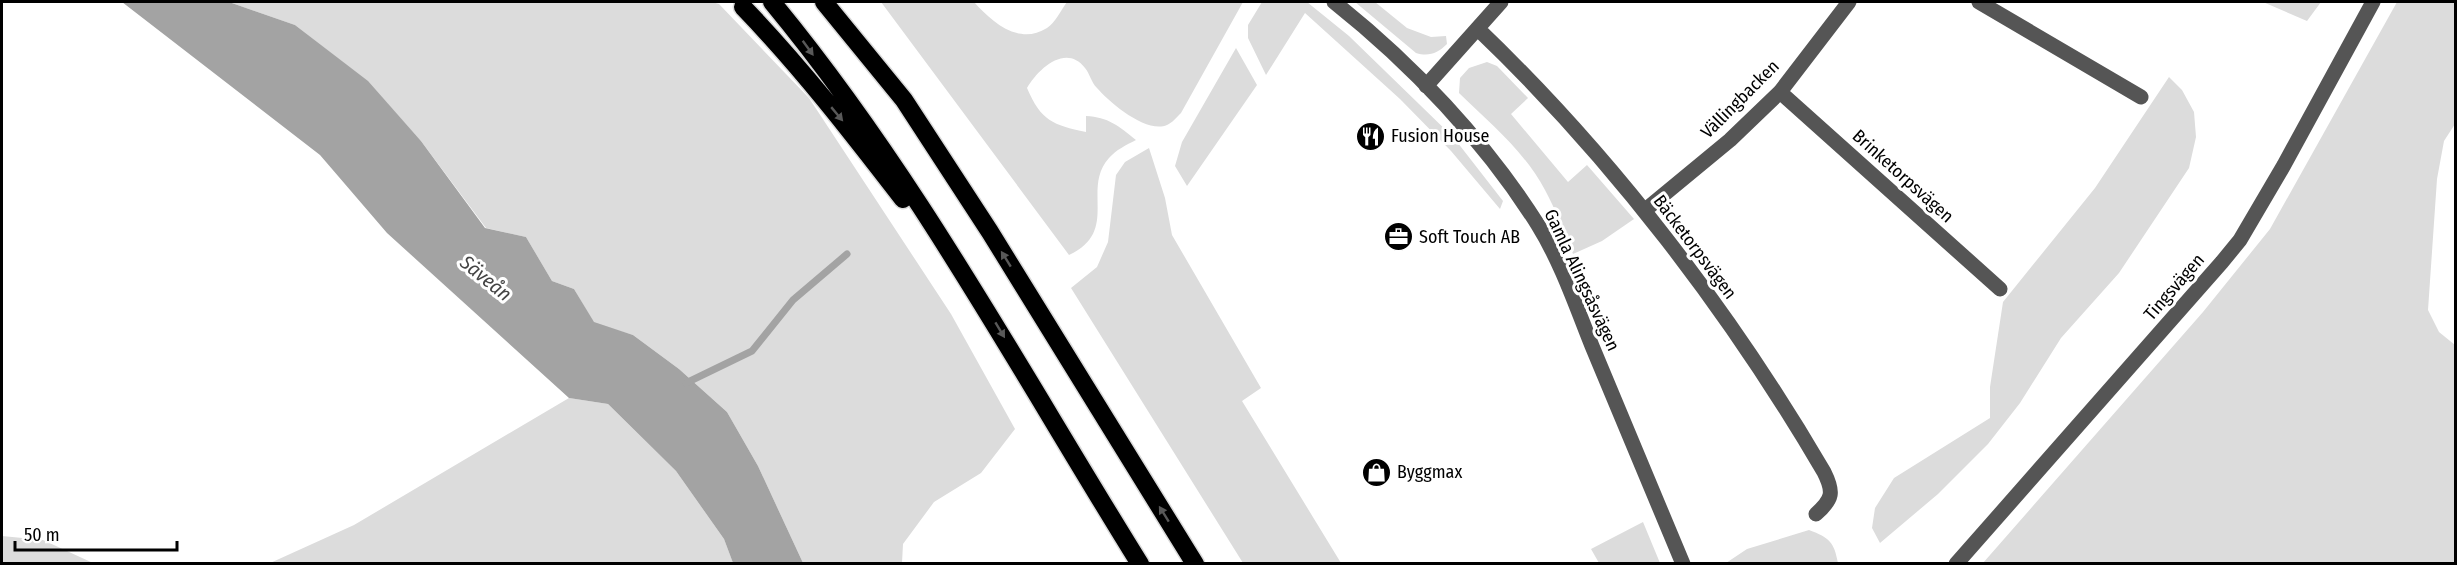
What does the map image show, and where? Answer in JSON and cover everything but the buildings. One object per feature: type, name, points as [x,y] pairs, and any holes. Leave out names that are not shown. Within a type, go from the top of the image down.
[{"type":"highway","points":[[772,2],[890,159],[983,301],[1140,564]]},
{"type":"highway","points":[[824,2],[904,100],[990,232],[1195,564]]},
{"type":"highway","points":[[743,7],[779,45],[842,120],[983,301]]},
{"type":"street","name":"Gamla Alingsåsvägen","points":[[1334,2],[1357,20],[1426,86],[1486,153],[1539,227],[1570,293],[1683,564]]},
{"type":"street","points":[[1426,86],[1501,2]]},
{"type":"street","name":"Vällingbacken","points":[[1644,211],[1730,140],[1780,92],[1849,2]]},
{"type":"street","points":[[1979,2],[2141,97]]},
{"type":"street","name":"Tingsvägen","points":[[1956,564],[2240,240],[2284,165],[2373,2]]},
{"type":"street","name":"Bäcketorpsvägen","points":[[1478,29],[1556,106],[1644,211],[1705,291],[1757,366],[1832,487],[1831,495],[1825,506],[1816,514]]},
{"type":"street","name":"Brinketorpsvägen","points":[[1780,92],[2000,289]]},
{"type":"shaded area","points":[[229,2],[712,2],[719,4],[809,98],[951,314],[1015,429],[981,473],[934,502],[903,544],[902,563],[803,563],[758,466],[727,412],[679,369],[633,335],[594,323],[574,289],[552,281],[526,237],[486,228],[421,141],[367,81],[295,25]]},
{"type":"shaded area","points":[[881,2],[974,2],[998,24],[1016,33],[1026,34],[1037,33],[1050,26],[1067,2],[1243,2],[1181,113],[1167,125],[1159,127],[1149,125],[1129,115],[1097,88],[1078,61],[1069,58],[1061,58],[1045,67],[1027,88],[1037,108],[1049,120],[1057,124],[1086,132],[1086,116],[1101,118],[1119,127],[1136,140],[1109,158],[1101,170],[1098,183],[1097,222],[1093,234],[1084,245],[1069,255]]},
{"type":"shaded area","points":[[1262,2],[1307,2],[1349,36],[1454,138],[1503,201],[1500,209],[1451,151],[1400,99],[1305,13],[1266,75],[1248,38],[1248,25]]},
{"type":"shaded area","points":[[1355,2],[1375,2],[1407,28],[1431,37],[1446,36],[1447,44],[1433,53],[1425,55],[1416,53]]},
{"type":"shaded area","points":[[2263,2],[2321,2],[2307,21]]},
{"type":"shaded area","points":[[2397,2],[2455,2],[2455,124],[2444,141],[2437,179],[2428,310],[2439,332],[2455,345],[2455,563],[1983,563],[2203,312],[2270,229]]},
{"type":"shaded area","points":[[1236,48],[1257,85],[1187,186],[1175,166],[1182,142]]},
{"type":"shaded area","points":[[1487,62],[1497,66],[1528,98],[1511,114],[1568,182],[1587,165],[1634,219],[1602,241],[1573,254],[1553,205],[1537,176],[1506,138],[1459,93],[1460,78],[1469,68]]},
{"type":"shaded area","points":[[2169,77],[2182,90],[2194,112],[2196,137],[2189,168],[2119,273],[2061,338],[2020,403],[1988,444],[1938,494],[1880,543],[1872,528],[1875,508],[1894,478],[1990,418],[1990,387],[2003,302],[2095,188]]},
{"type":"shaded area","points":[[1149,148],[1165,198],[1172,235],[1261,388],[1242,401],[1341,563],[1243,563],[1071,288],[1097,267],[1108,242],[1116,175],[1125,162]]},
{"type":"shaded area","points":[[569,398],[608,404],[676,471],[724,539],[733,563],[268,564],[354,525]]},
{"type":"shaded area","points":[[1643,522],[1660,563],[1599,563],[1591,549]]},
{"type":"shaded area","points":[[1809,530],[1822,536],[1833,545],[1838,563],[1726,563],[1747,549]]},
{"type":"shaded area","points":[[2,536],[43,540],[93,563],[2,563]]},
{"type":"water","name":"Säveån","points":[[122,2],[229,2],[295,25],[368,81],[421,141],[485,228],[526,237],[552,281],[574,289],[594,322],[633,335],[679,369],[727,412],[758,466],[803,563],[733,563],[724,539],[676,471],[608,404],[569,398],[387,233],[320,155]]},
{"type":"waterway","points":[[686,383],[752,351],[793,300],[847,254]]},
{"type":"place","name":"Fusion House","points":[[1370,136]]},
{"type":"place","name":"Soft Touch AB","points":[[1398,237]]},
{"type":"place","name":"Byggmax","points":[[1376,472]]}]
